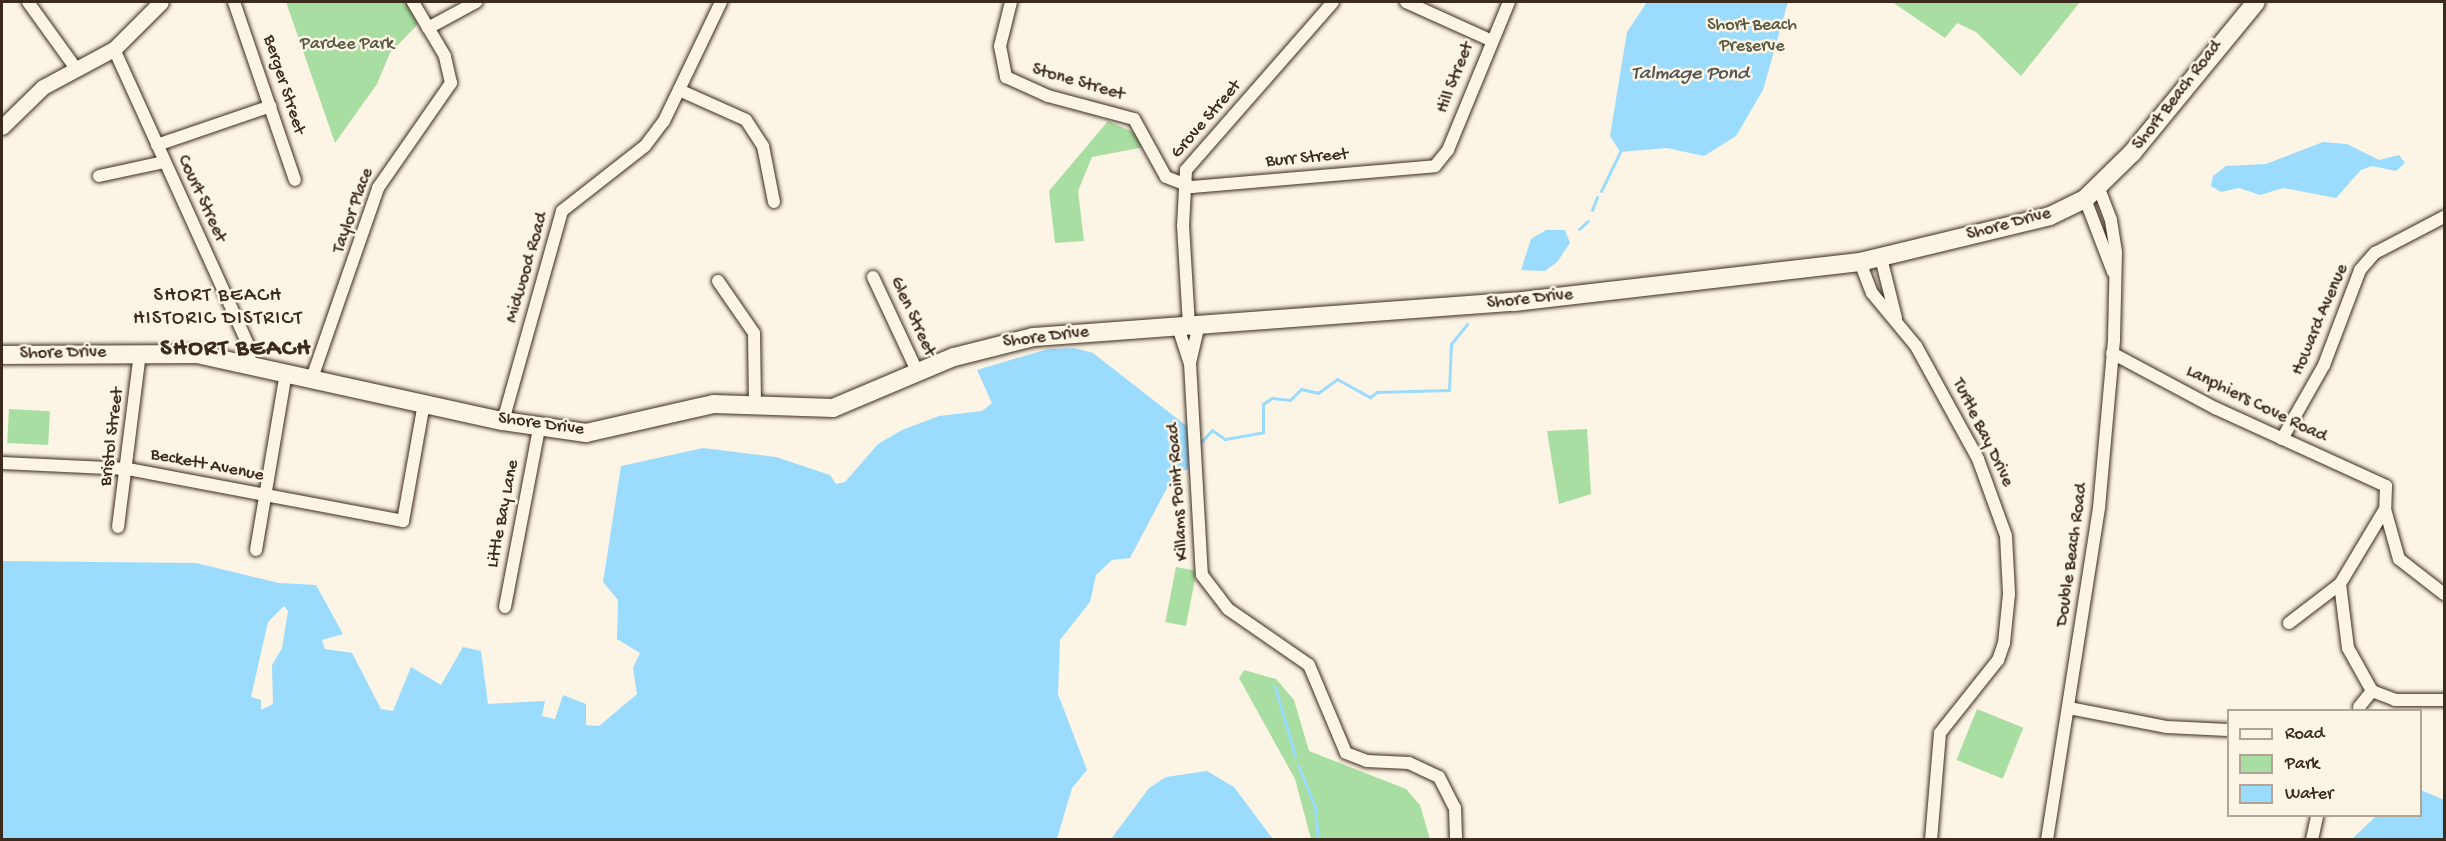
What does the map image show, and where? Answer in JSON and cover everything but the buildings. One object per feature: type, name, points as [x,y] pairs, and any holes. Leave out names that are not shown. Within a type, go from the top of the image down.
[{"type":"main road","name":"Short Beach Road","points":[[2092,194],[2256,2]]},
{"type":"main road","name":"Shore Drive","points":[[2,355],[187,353],[286,372],[538,428],[602,432],[698,406],[828,410],[918,373],[1016,340],[1515,302],[1860,262],[2050,216],[2092,194]]},
{"type":"street","points":[[28,2],[77,70]]},
{"type":"street","points":[[2,128],[22,102],[114,49],[161,2]]},
{"type":"street","name":"Berger Street","points":[[234,2],[295,180]]},
{"type":"street","points":[[412,2],[428,28],[476,2]]},
{"type":"street","name":"Midwood Road","points":[[502,421],[562,211],[645,146],[679,90],[721,2]]},
{"type":"street","name":"Stone Street","points":[[1011,2],[1000,46],[1006,77],[1048,96],[1134,119],[1166,177],[1182,187]]},
{"type":"street","name":"Grove Street","points":[[1189,326],[1182,187],[1195,157],[1333,2]]},
{"type":"street","points":[[1406,2],[1490,40]]},
{"type":"street","name":"Hill Street","points":[[1435,166],[1448,150],[1490,40],[1509,2]]},
{"type":"street","name":"Taylor Place","points":[[312,378],[378,188],[447,92],[452,70],[428,28]]},
{"type":"street","name":"Court Street","points":[[114,49],[250,349],[249,365]]},
{"type":"street","points":[[679,90],[746,120],[763,146],[774,202]]},
{"type":"street","points":[[157,145],[271,106]]},
{"type":"street","points":[[99,176],[164,162]]},
{"type":"street","name":"Burr Street","points":[[1182,187],[1435,166]]},
{"type":"street","name":"Double Beach Road","points":[[2047,840],[2099,508],[2112,353],[2114,273],[2092,194]]},
{"type":"street","name":"Howard Avenue","points":[[2282,439],[2324,365],[2360,270],[2375,253],[2445,217]]},
{"type":"street","name":"Turtle Bay Drive","points":[[1881,258],[1896,318]]},
{"type":"street","name":"Turtle Bay Drive","points":[[1860,262],[1872,293],[1896,318],[1978,459],[2002,519],[2008,569],[2008,627],[1998,660],[1940,733],[1931,840]]},
{"type":"street","name":"Glen Street","points":[[873,277],[918,373]]},
{"type":"street","points":[[718,281],[754,333],[755,406]]},
{"type":"street","name":"Killams Point Road","points":[[1189,326],[1202,575],[1228,609],[1309,665],[1346,753],[1367,761],[1409,763],[1439,777],[1455,808],[1456,840]]},
{"type":"street","name":"Killams Point Road","points":[[1189,326],[1190,363]]},
{"type":"street","name":"Bristol Street","points":[[118,527],[128,469],[140,352]]},
{"type":"street","name":"Lanphiers Cove Road","points":[[2112,353],[2282,439],[2386,486],[2385,509]]},
{"type":"street","points":[[256,550],[286,372]]},
{"type":"street","name":"Beckett Avenue","points":[[2,463],[128,469],[403,522],[424,403]]},
{"type":"street","name":"Little Bay Lane","points":[[505,607],[538,428]]},
{"type":"street","points":[[2289,623],[2340,584],[2385,509]]},
{"type":"street","points":[[2385,509],[2399,558],[2445,594]]},
{"type":"street","points":[[2340,584],[2348,648],[2372,692],[2395,700],[2445,700]]},
{"type":"street","points":[[2359,707],[2372,692]]},
{"type":"street","points":[[2068,708],[2167,727],[2227,730]]},
{"type":"street","points":[[2312,840],[2318,817]]},
{"type":"green space","name":"Pardee Park","points":[[286,2],[406,2],[418,24],[390,53],[377,84],[335,143]]},
{"type":"green space","points":[[1892,2],[2080,2],[2021,76],[1976,32],[1957,23],[1945,38]]},
{"type":"green space","points":[[1108,121],[1133,132],[1144,147],[1092,157],[1078,191],[1084,241],[1055,243],[1049,191]]},
{"type":"green space","points":[[9,409],[50,411],[48,445],[7,443]]},
{"type":"green space","points":[[1587,429],[1591,494],[1559,504],[1547,431]]},
{"type":"green space","points":[[1176,567],[1197,571],[1186,626],[1165,622]]},
{"type":"green space","points":[[1244,670],[1276,679],[1294,700],[1309,751],[1406,789],[1420,805],[1430,839],[1311,839],[1295,779],[1239,678]]},
{"type":"green space","points":[[1977,709],[2023,728],[2003,779],[1956,760]]},
{"type":"water","name":"Talmage Pond","points":[[1647,2],[1788,2],[1763,90],[1736,136],[1704,156],[1667,148],[1620,152],[1610,136],[1627,32]]},
{"type":"water","points":[[2323,142],[2347,144],[2379,160],[2399,155],[2405,163],[2396,171],[2372,166],[2361,170],[2336,198],[2283,188],[2260,195],[2239,188],[2221,192],[2211,186],[2213,176],[2226,166],[2266,164]]},
{"type":"water","points":[[1546,230],[1565,230],[1570,243],[1557,262],[1545,271],[1521,270],[1531,239]]},
{"type":"water","points":[[1074,348],[1093,353],[1188,427],[1189,469],[1175,473],[1130,558],[1112,560],[1096,575],[1090,602],[1060,640],[1058,694],[1087,770],[1072,788],[1057,839],[2,840],[2,561],[196,563],[279,583],[316,585],[343,634],[322,640],[325,649],[352,653],[381,709],[393,711],[411,667],[441,685],[463,647],[481,651],[488,704],[545,701],[542,716],[555,719],[563,695],[586,704],[586,725],[599,726],[637,694],[633,668],[640,653],[617,639],[618,600],[603,582],[621,466],[703,448],[776,457],[830,475],[836,484],[845,482],[878,444],[902,430],[939,416],[982,411],[992,403],[977,370],[1048,349]],"holes":[[[284,606],[288,611],[282,648],[272,665],[273,704],[261,710],[261,700],[251,697],[268,622]]]},
{"type":"water","points":[[1207,771],[1234,787],[1273,839],[1111,839],[1149,788],[1166,777]]},
{"type":"water","points":[[2422,790],[2444,800],[2444,839],[2352,839],[2375,817],[2422,817]]},
{"type":"waterway","points":[[1601,191],[1620,152]]},
{"type":"waterway","points":[[1592,210],[1597,197]]},
{"type":"waterway","points":[[1579,229],[1588,221]]},
{"type":"waterway","points":[[1199,444],[1212,430],[1225,439],[1263,432],[1263,404],[1272,398],[1290,400],[1301,389],[1318,393],[1337,379],[1370,397],[1377,392],[1449,390],[1451,344],[1467,324]]},
{"type":"waterway","points":[[1275,687],[1295,756]]},
{"type":"waterway","points":[[1298,765],[1315,807],[1318,840]]},
{"type":"district","name":"SHORT BEACH HISTORIC DISTRICT","points":[[218,308]]},
{"type":"district","name":"SHORT BEACH","points":[[236,350]]},
{"type":"park label","name":"Short Beach Preserve","points":[[1752,37]]}]
